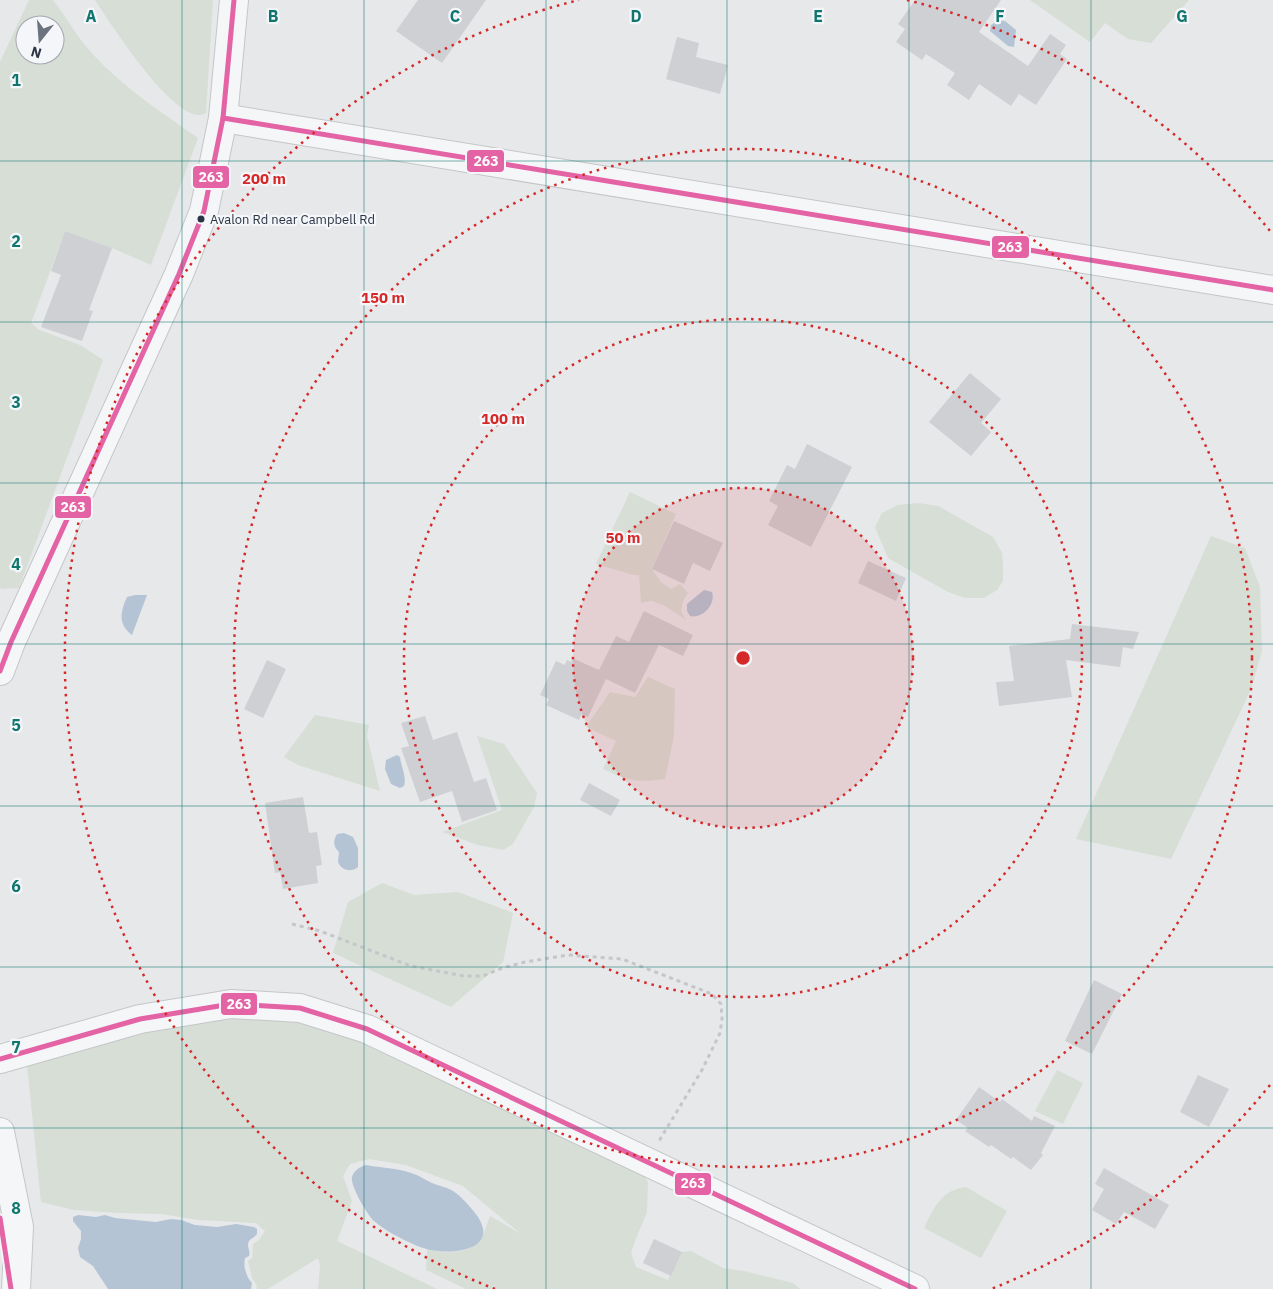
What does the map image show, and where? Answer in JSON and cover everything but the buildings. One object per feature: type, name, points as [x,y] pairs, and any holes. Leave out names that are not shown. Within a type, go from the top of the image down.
[{"type":"street","points":[[0,671],[15,634],[186,259],[204,210],[223,118],[234,0]]},
{"type":"street","points":[[223,118],[1273,290]]},
{"type":"street","points":[[0,1059],[140,1019],[231,1004],[300,1008],[367,1029],[915,1289]]},
{"type":"street","points":[[0,1132],[19,1227],[16,1289]]},
{"type":"street","points":[[0,1218],[11,1289]]},
{"type":"path","points":[[292,924],[320,931],[410,966],[464,976],[482,976],[517,964],[568,955],[622,959],[712,994],[720,1004],[722,1019],[716,1043],[647,1162]]},
{"type":"shaded area","points":[[29,0],[53,0],[64,15],[22,15]]},
{"type":"shaded area","points":[[95,0],[213,0],[206,113],[194,114],[179,106],[162,90],[128,49]]},
{"type":"shaded area","points":[[1030,0],[1189,0],[1151,43],[1128,39],[1105,23],[1090,42]]},
{"type":"shaded area","points":[[65,17],[84,44],[109,71],[138,95],[198,138],[151,265],[65,231],[31,323],[39,330],[80,345],[103,360],[19,588],[0,588],[0,62],[15,30],[15,65],[65,65]]},
{"type":"shaded area","points":[[630,492],[676,514],[652,569],[661,582],[671,589],[680,584],[688,593],[683,601],[681,611],[686,620],[665,606],[652,601],[641,603],[639,575],[596,564]]},
{"type":"shaded area","points":[[918,503],[938,506],[993,537],[1002,553],[1003,566],[1003,581],[997,590],[984,598],[965,598],[948,592],[888,558],[875,527],[882,513],[898,505]]},
{"type":"shaded area","points":[[1211,536],[1245,548],[1260,587],[1262,651],[1251,689],[1171,859],[1076,839]]},
{"type":"shaded area","points":[[648,677],[675,689],[674,736],[665,779],[633,780],[603,769],[616,741],[586,727],[610,692],[635,697]]},
{"type":"shaded area","points":[[315,715],[369,725],[367,736],[380,791],[298,765],[284,757]]},
{"type":"shaded area","points":[[477,736],[504,744],[537,793],[534,807],[513,844],[503,850],[478,845],[442,832],[502,810]]},
{"type":"shaded area","points":[[382,883],[414,895],[458,892],[513,913],[503,962],[451,1007],[333,953],[348,902]]},
{"type":"shaded area","points":[[232,1012],[285,1013],[363,1041],[643,1172],[648,1183],[647,1212],[631,1253],[636,1267],[668,1280],[682,1252],[691,1251],[723,1268],[793,1283],[800,1289],[466,1289],[426,1270],[427,1249],[441,1252],[456,1252],[471,1248],[481,1238],[490,1216],[521,1234],[463,1186],[406,1165],[369,1159],[350,1164],[343,1176],[352,1201],[337,1241],[437,1289],[318,1289],[320,1265],[318,1258],[268,1289],[257,1289],[248,1261],[252,1258],[253,1244],[259,1240],[265,1231],[256,1223],[198,1220],[162,1214],[74,1210],[41,1202],[27,1064],[136,1028]]},
{"type":"shaded area","points":[[1057,1070],[1083,1083],[1063,1124],[1035,1111]]},
{"type":"shaded area","points":[[966,1187],[1007,1211],[981,1258],[924,1228],[935,1207],[944,1196],[957,1189]]},
{"type":"water","points":[[998,20],[1005,21],[1016,30],[1014,47],[1008,46],[990,31],[991,25]]},
{"type":"water","points":[[704,590],[712,592],[713,597],[710,606],[704,613],[690,616],[687,611],[687,604]]},
{"type":"water","points":[[147,595],[132,635],[122,623],[122,613],[127,597]]},
{"type":"water","points":[[397,755],[400,757],[405,779],[404,786],[400,788],[391,784],[385,769],[386,760]]},
{"type":"water","points":[[344,833],[353,837],[358,848],[358,867],[352,870],[344,869],[338,862],[339,852],[334,841],[337,834]]},
{"type":"water","points":[[366,1165],[406,1171],[453,1191],[460,1196],[481,1222],[483,1234],[479,1243],[456,1251],[426,1249],[382,1228],[367,1213],[352,1181],[356,1171]]},
{"type":"water","points":[[78,1215],[96,1217],[105,1215],[115,1218],[156,1222],[171,1219],[195,1225],[217,1227],[236,1224],[254,1227],[257,1229],[257,1234],[249,1241],[249,1256],[244,1261],[247,1274],[252,1283],[251,1289],[108,1289],[93,1266],[80,1257],[78,1248],[81,1231],[73,1221],[73,1217]]},
{"type":"transit line","name":"263","points":[[0,671],[11,642],[179,274],[204,211],[223,118],[234,0]]},
{"type":"transit line","name":"263","points":[[223,118],[1273,290]]},
{"type":"transit line","name":"263","points":[[0,1059],[140,1019],[231,1004],[300,1008],[367,1029],[915,1289]]},
{"type":"transit line","name":"263","points":[[0,1218],[11,1289]]},
{"type":"place","name":"Avalon Rd near Campbell Rd","points":[[201,219]]}]
